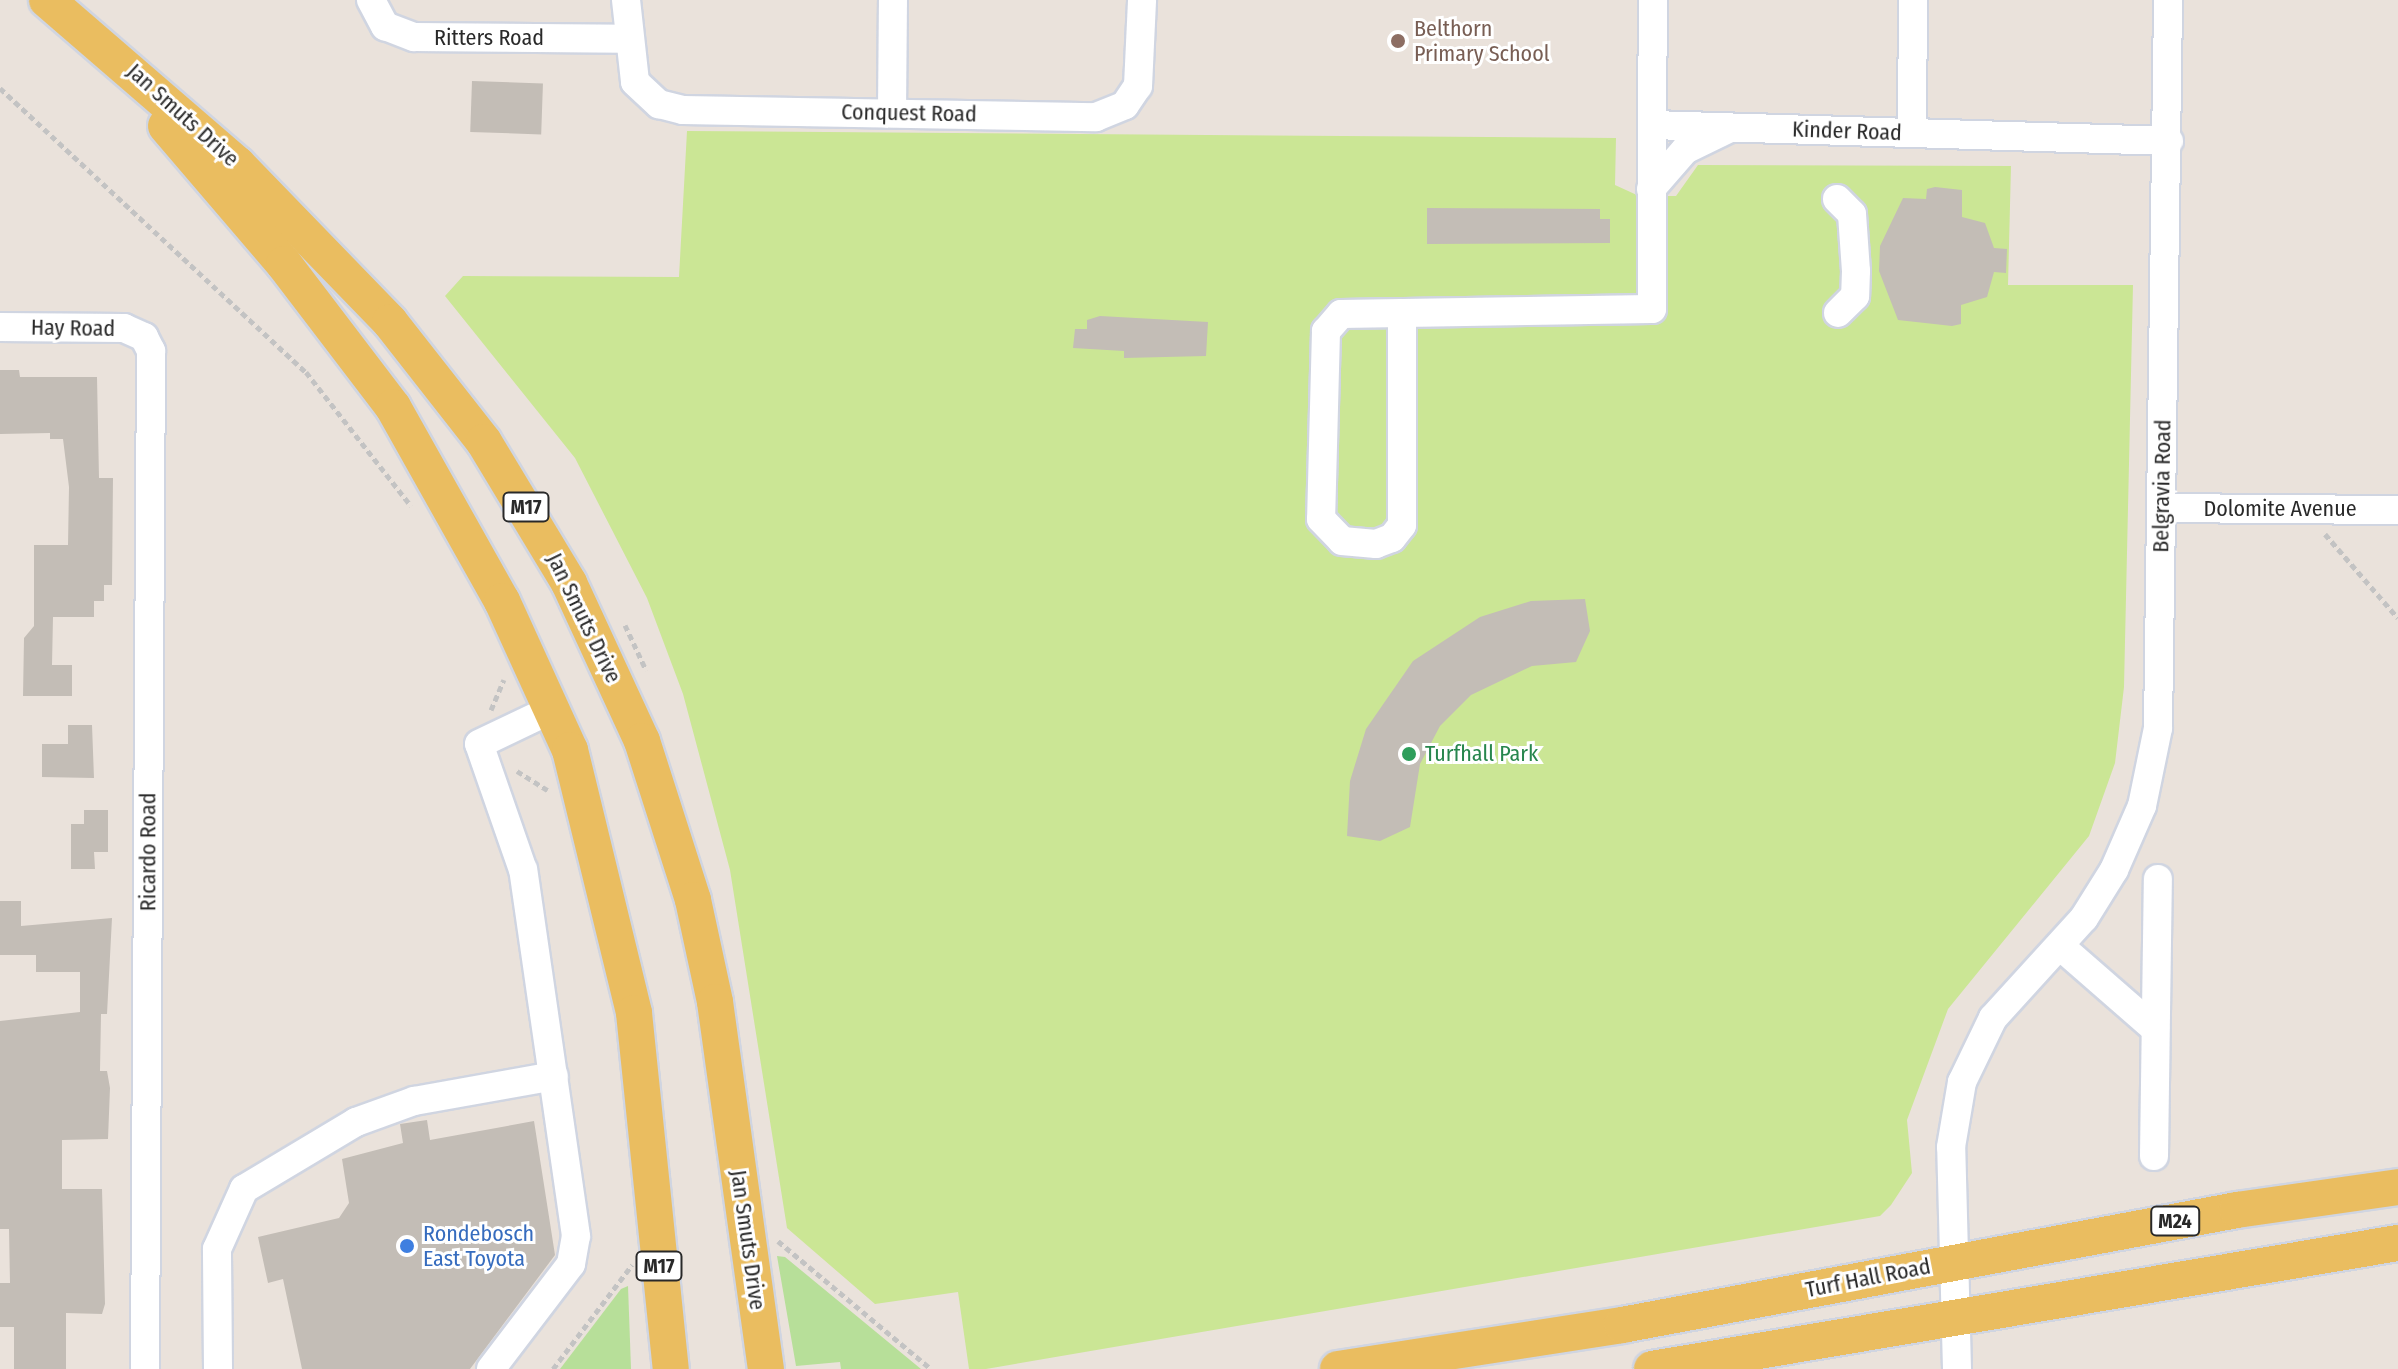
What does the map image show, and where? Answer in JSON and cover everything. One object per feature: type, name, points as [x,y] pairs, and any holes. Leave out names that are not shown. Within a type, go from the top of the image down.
[{"type":"main road","name":"Jan Smuts Drive","points":[[47,0],[224,193],[393,407],[496,588],[552,709],[599,857],[634,1013],[671,1369]]},
{"type":"main road","name":"Jan Smuts Drive","points":[[47,0],[237,164],[390,322],[484,442],[575,593],[642,741],[702,935],[766,1369]]},
{"type":"main road","name":"Turf Hall Road","points":[[1338,1369],[1622,1325],[1953,1261],[2398,1187]]},
{"type":"main road","points":[[1652,1369],[2398,1243]]},
{"type":"main road","points":[[654,1369],[663,1309]]},
{"type":"street","name":"Ritters Road","points":[[371,0],[385,26],[414,37],[626,39]]},
{"type":"street","name":"Conquest Road","points":[[626,0],[626,39],[639,89],[683,110],[1113,113],[1130,99],[1140,79],[1142,0]]},
{"type":"street","points":[[892,112],[893,0]]},
{"type":"street","points":[[1402,313],[1402,525],[1376,544],[1342,541],[1321,519],[1326,331],[1341,314],[1402,313],[1652,309],[1653,0]]},
{"type":"street","points":[[1912,133],[1913,0]]},
{"type":"street","name":"Belgravia Road","points":[[1957,1369],[1951,1147],[1962,1082],[1993,1018],[2060,946],[2114,870],[2149,782],[2160,693],[2169,141],[2168,0]]},
{"type":"street","name":"Kinder Road","points":[[1652,125],[2169,141]]},
{"type":"street","points":[[1651,189],[1685,150],[1733,127]]},
{"type":"street","points":[[1837,199],[1852,214],[1856,271],[1855,296],[1838,313]]},
{"type":"street","name":"Hay Road","points":[[0,327],[124,328],[144,337]]},
{"type":"street","name":"Ricardo Road","points":[[144,337],[151,359],[145,1369]]},
{"type":"street","name":"Dolomite Avenue","points":[[2162,508],[2398,510]]},
{"type":"street","points":[[491,1369],[538,1311],[575,1250],[577,1206],[523,870],[479,744],[552,709]]},
{"type":"street","points":[[2154,1156],[2158,879]]},
{"type":"street","points":[[2060,946],[2155,1029]]},
{"type":"street","points":[[218,1369],[217,1249],[244,1189],[370,1117],[414,1101],[554,1076]]},
{"type":"path","points":[[0,88],[306,372],[418,516]]},
{"type":"path","points":[[2326,525],[2325,538],[2398,618]]},
{"type":"path","points":[[502,665],[504,682],[491,711],[517,772],[544,783],[554,805]]},
{"type":"path","points":[[768,1232],[931,1369]]},
{"type":"path","points":[[630,1249],[633,1278]]},
{"type":"path","points":[[553,1369],[632,1265]]},
{"type":"green space","name":"Turfhall Park","points":[[687,131],[1616,138],[1615,185],[1639,196],[1676,196],[1698,165],[2011,166],[2008,285],[2133,285],[2124,687],[2115,763],[2089,836],[1948,1009],[1907,1120],[1912,1173],[1891,1205],[1880,1216],[986,1369],[969,1369],[958,1292],[875,1304],[787,1228],[730,870],[683,694],[647,598],[575,458],[445,296],[463,276],[679,277]]},
{"type":"green space","points":[[777,1256],[785,1257],[921,1369],[841,1369],[840,1362],[796,1366]]},
{"type":"green space","points":[[628,1286],[631,1369],[560,1369],[621,1289]]},
{"type":"building","points":[[472,81],[543,83],[541,134],[470,132]]},
{"type":"building","points":[[1927,189],[1962,190],[1962,217],[1985,223],[1994,248],[2007,249],[2006,273],[1994,272],[1987,297],[1961,305],[1961,324],[1952,326],[1898,320],[1879,271],[1880,246],[1903,198],[1926,199]]},
{"type":"building","points":[[1427,208],[1600,209],[1600,219],[1610,219],[1610,243],[1427,244]]},
{"type":"building","points":[[1100,316],[1208,322],[1206,356],[1124,358],[1124,351],[1073,348],[1075,329],[1087,329],[1087,320]]},
{"type":"building","points":[[0,370],[19,370],[20,377],[97,377],[99,478],[113,478],[112,585],[104,585],[104,601],[94,601],[94,617],[53,617],[52,665],[72,665],[72,696],[23,696],[24,638],[34,626],[34,545],[68,545],[69,487],[63,439],[50,439],[50,433],[0,434]]},
{"type":"building","points":[[1585,599],[1590,631],[1576,662],[1532,666],[1471,695],[1440,726],[1420,764],[1410,827],[1380,841],[1347,836],[1350,781],[1366,729],[1413,661],[1480,617],[1531,601]]},
{"type":"building","points":[[68,725],[92,725],[94,778],[42,777],[42,744],[68,744]]},
{"type":"building","points":[[84,810],[108,810],[108,852],[94,852],[95,869],[71,869],[71,824],[84,824]]},
{"type":"building","points":[[0,901],[21,901],[21,926],[112,918],[107,1014],[101,1014],[100,1071],[107,1071],[110,1088],[108,1139],[62,1140],[62,1189],[102,1189],[105,1304],[102,1314],[66,1313],[66,1369],[14,1369],[14,1327],[0,1327],[0,1283],[10,1283],[9,1229],[0,1229],[0,1021],[80,1012],[80,972],[36,972],[36,955],[0,955]]},
{"type":"building","name":"Rondebosch East Toyota","points":[[427,1120],[430,1140],[534,1121],[555,1255],[470,1369],[302,1369],[283,1279],[268,1283],[258,1237],[339,1218],[349,1203],[342,1159],[403,1143],[400,1124]]},
{"type":"place","name":"Belthorn Primary School","points":[[1398,41]]},
{"type":"place","name":"Turfhall Park","points":[[1409,754]]},
{"type":"place","name":"Rondebosch East Toyota","points":[[407,1246]]}]
